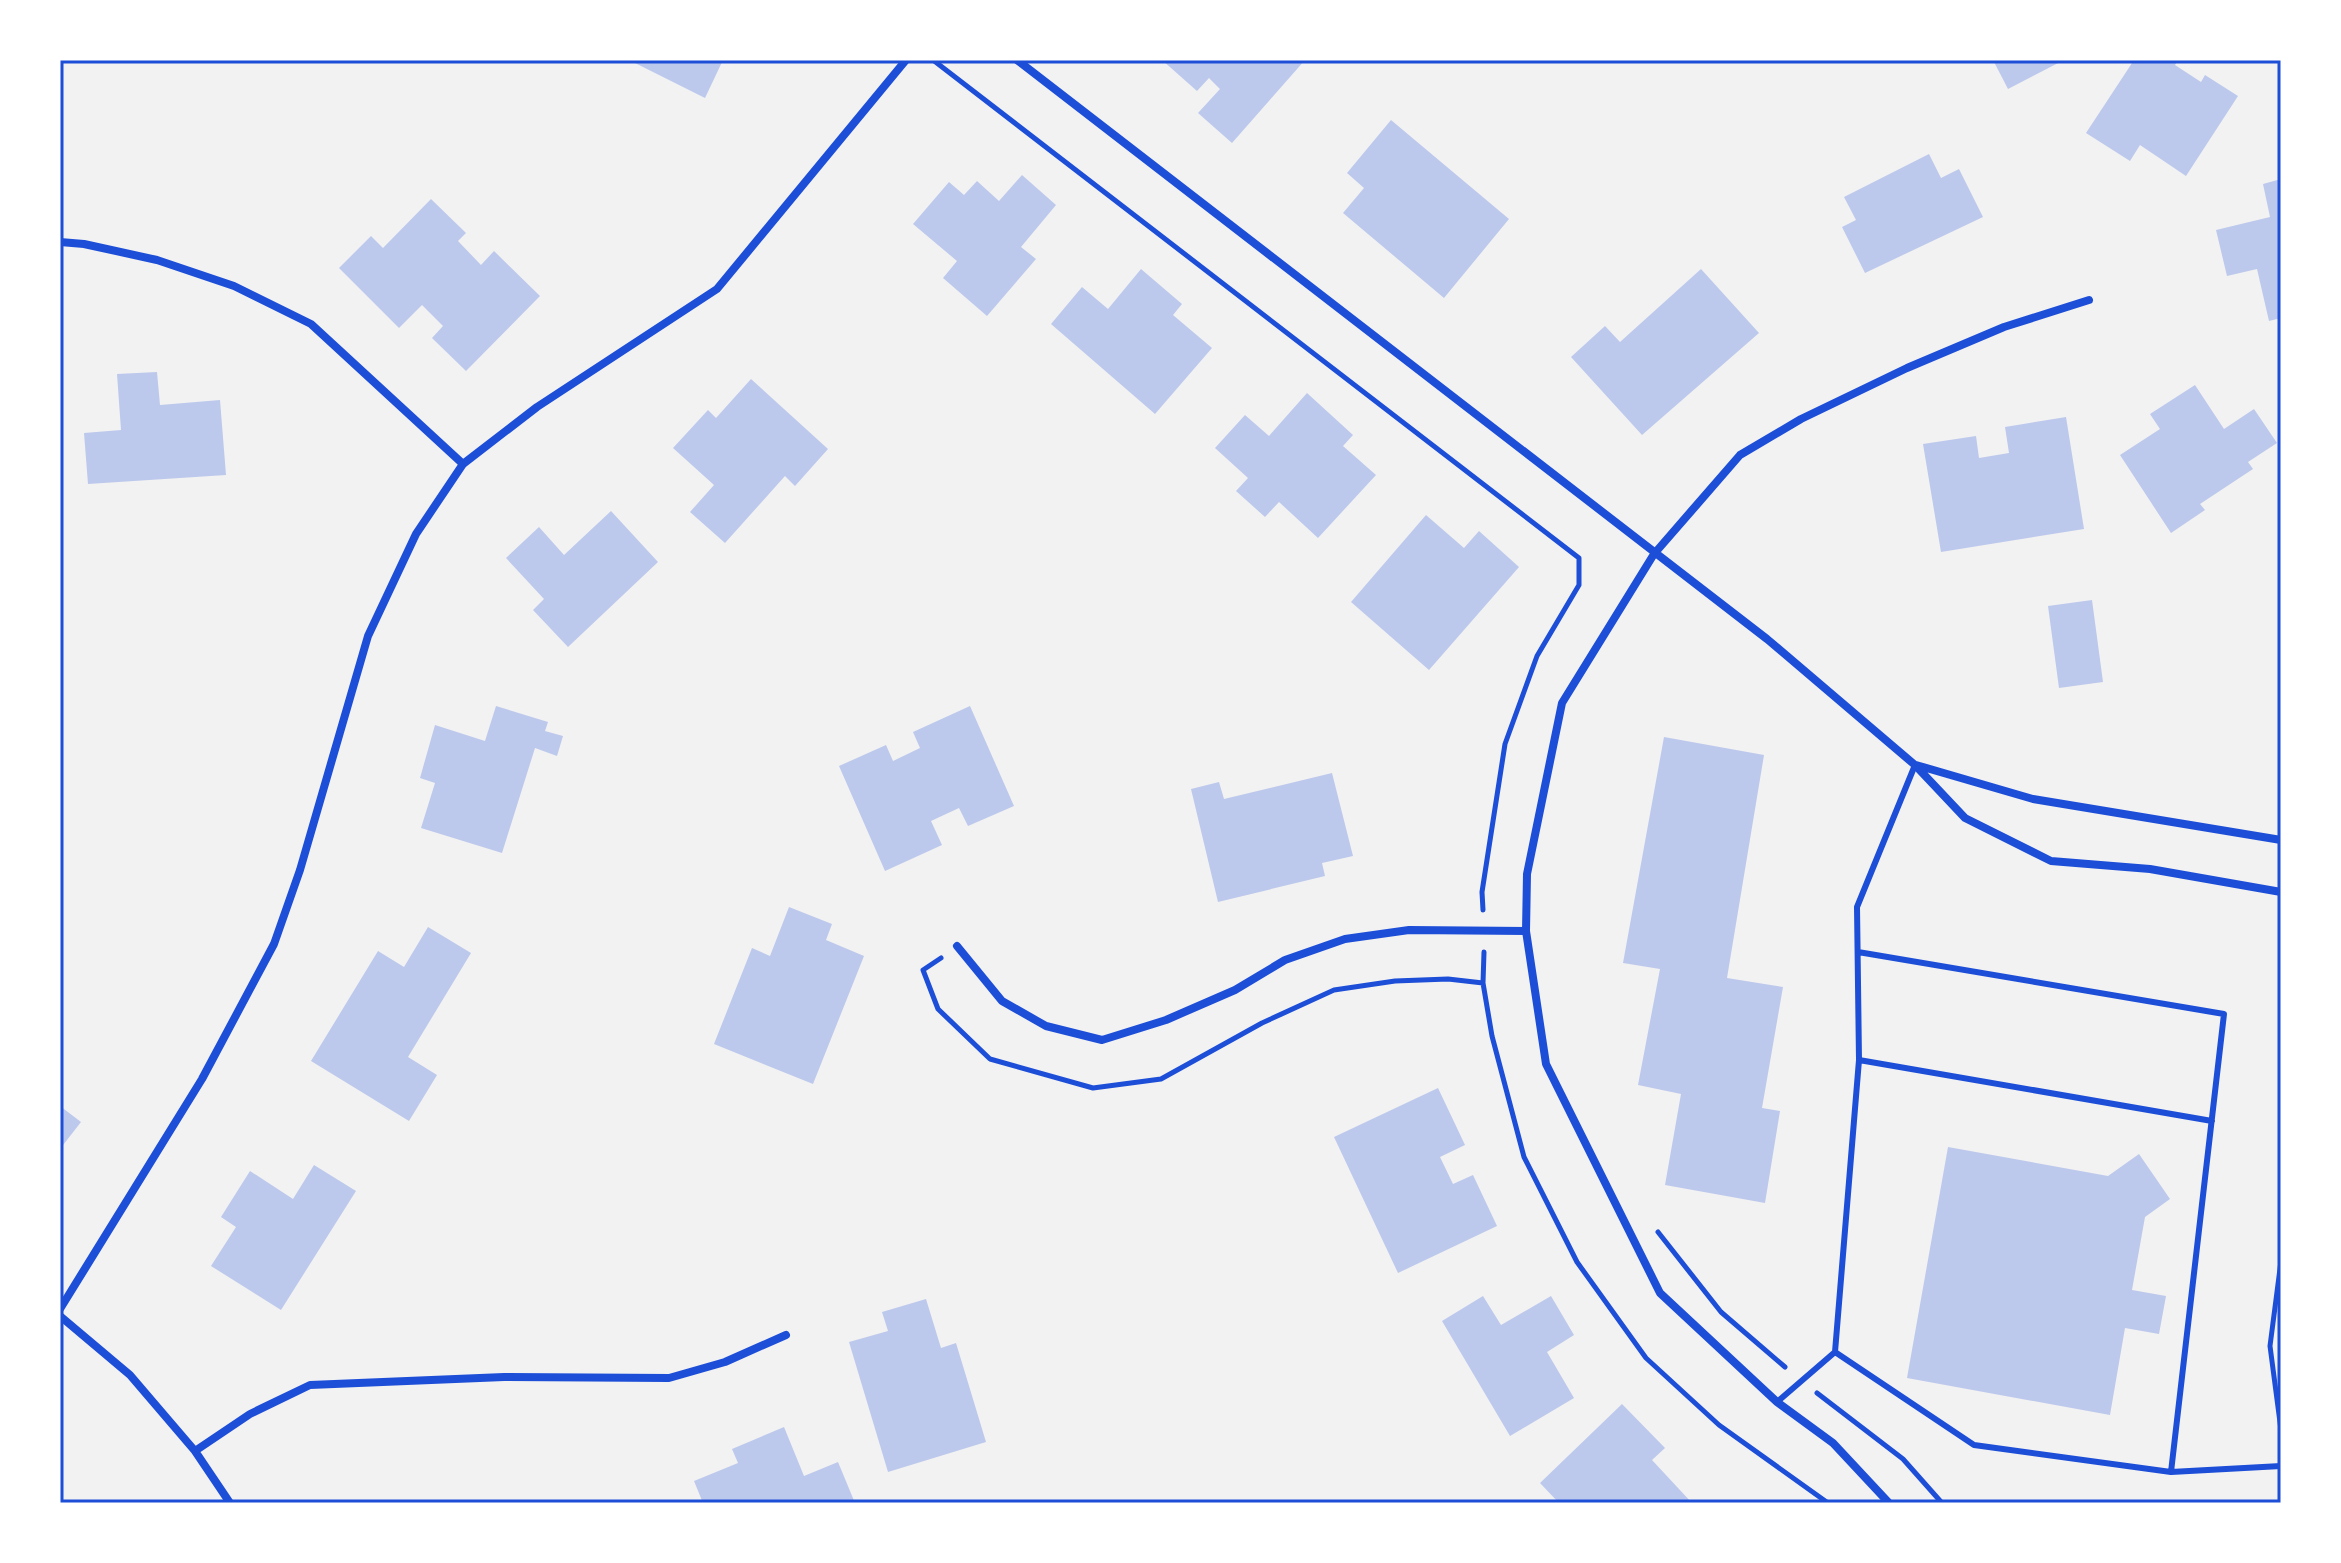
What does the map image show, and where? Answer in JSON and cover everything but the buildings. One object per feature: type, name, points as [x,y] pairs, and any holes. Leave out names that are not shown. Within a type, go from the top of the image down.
[{"type":"street","points":[[60,1309],[202,1079],[274,944],[300,870],[368,636],[416,534],[463,464],[537,407],[717,289],[906,60]]},
{"type":"street","points":[[1017,60],[1767,639],[1915,765],[1965,818],[2051,861],[2150,869],[2281,892]]},
{"type":"street","points":[[60,242],[84,244],[157,260],[234,286],[311,324],[463,464]]},
{"type":"street","points":[[1889,1503],[1833,1443],[1777,1402],[1660,1293],[1546,1064],[1526,931],[1527,874],[1562,703],[1654,554],[1740,455],[1801,419],[1907,368],[2004,327],[2089,300]]},
{"type":"street","points":[[1915,765],[2033,799],[2281,840]]},
{"type":"street","points":[[957,946],[1002,1001],[1046,1026],[1102,1040],[1166,1020],[1235,990],[1285,960],[1345,939],[1409,930],[1526,931]]},
{"type":"street","points":[[60,1316],[130,1375],[195,1451],[230,1503]]},
{"type":"street","points":[[195,1451],[250,1414],[310,1385],[504,1377],[669,1378],[725,1362],[786,1335]]},
{"type":"lane","points":[[1777,1402],[1835,1352],[1859,1060],[1857,907],[1915,765]]},
{"type":"lane","points":[[1858,952],[2224,1014],[2171,1472]]},
{"type":"lane","points":[[1859,1060],[2212,1121]]},
{"type":"lane","points":[[1835,1352],[1974,1445],[2171,1472],[2281,1466]]},
{"type":"path","points":[[933,60],[1579,558],[1579,585],[1537,656],[1505,744],[1482,892],[1483,983],[1492,1036],[1524,1157],[1577,1262],[1646,1358],[1719,1425],[1828,1503]]},
{"type":"path","points":[[957,946],[923,970],[938,1009],[990,1059],[1093,1088],[1161,1079],[1262,1023],[1334,990],[1395,981],[1448,979],[1483,983]]},
{"type":"path","points":[[2281,1261],[2270,1346],[2281,1430]]}]
